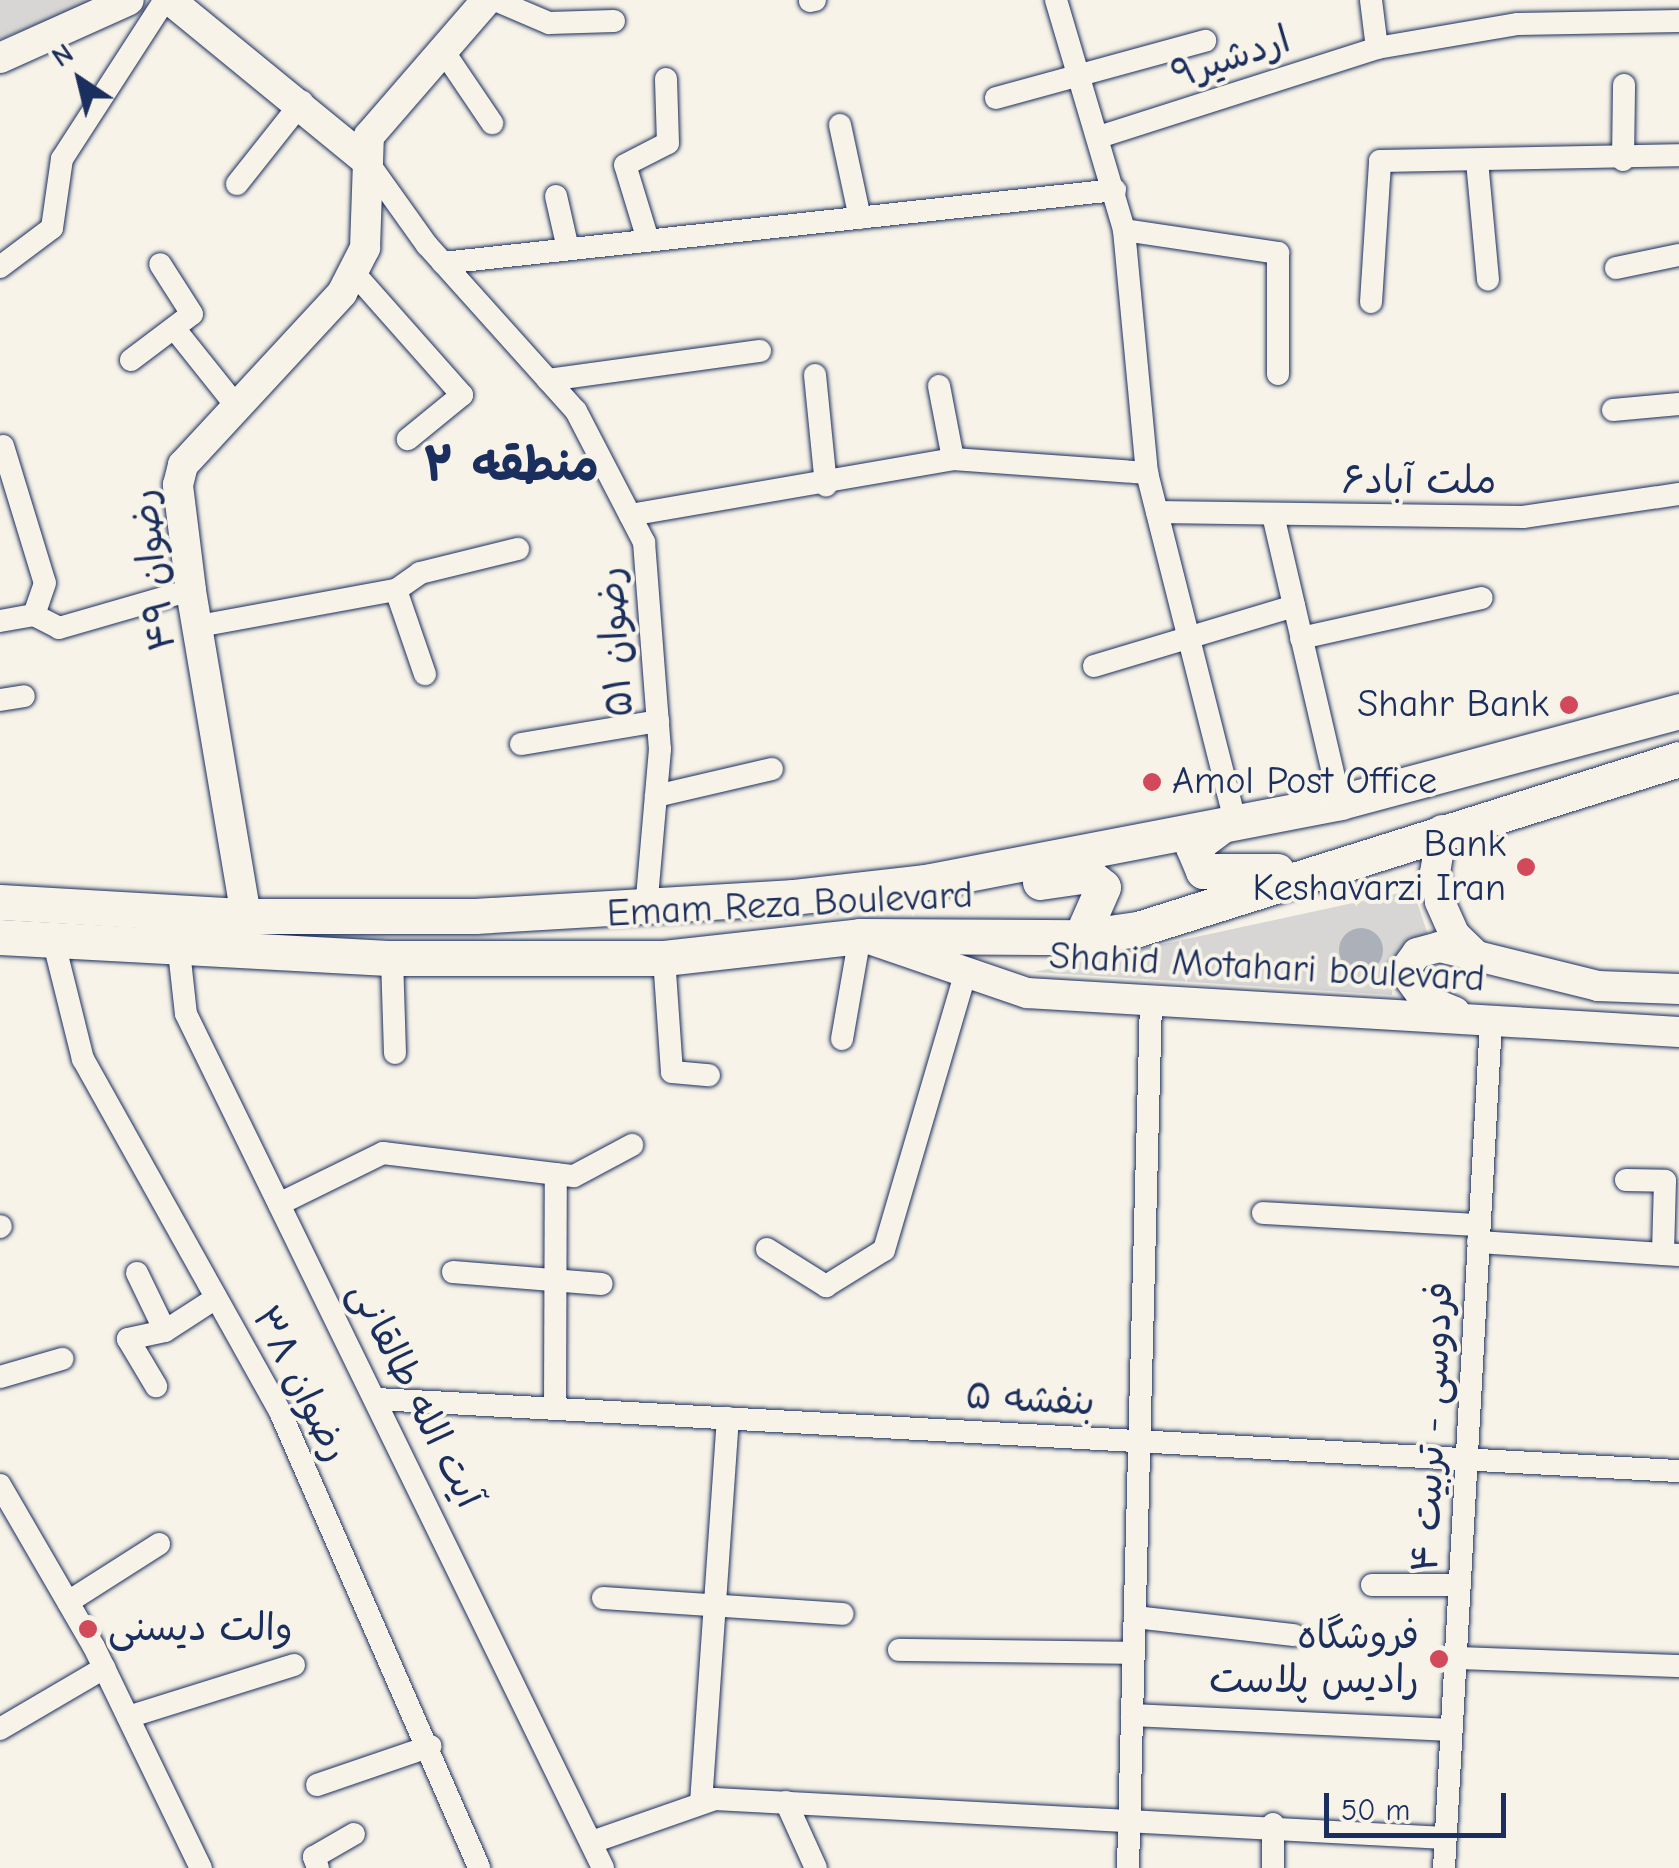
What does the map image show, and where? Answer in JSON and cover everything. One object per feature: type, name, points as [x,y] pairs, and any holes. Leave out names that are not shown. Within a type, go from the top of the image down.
[{"type":"main road","name":"Emam Reza Boulevard","points":[[0,902],[246,916],[646,909],[926,882],[1340,802],[1679,711]]},
{"type":"main road","name":"Emam Reza Boulevard","points":[[0,937],[179,951],[392,958],[664,958],[860,936],[1081,937],[1138,929],[1442,830],[1679,760]]},
{"type":"main road","points":[[1228,824],[1193,847],[1203,871],[1343,865]]},
{"type":"main road","points":[[926,882],[1096,878],[1103,901],[1081,937]]},
{"type":"street","points":[[0,58],[129,0]]},
{"type":"street","points":[[0,267],[52,228],[62,159],[167,0],[302,102],[366,161],[383,112],[444,52],[487,0]]},
{"type":"street","points":[[495,0],[549,23],[614,21]]},
{"type":"street","points":[[1056,0],[1084,74],[1124,230],[1146,473],[1192,636],[1228,824]]},
{"type":"street","points":[[1371,0],[1377,48]]},
{"type":"street","name":"اردشیر۹","points":[[1102,136],[1377,48],[1518,24],[1679,20]]},
{"type":"street","points":[[996,98],[1205,41]]},
{"type":"street","points":[[444,52],[492,123]]},
{"type":"street","points":[[648,240],[625,165],[668,144],[666,78]]},
{"type":"street","points":[[1623,160],[1624,85]]},
{"type":"street","points":[[237,184],[302,102]]},
{"type":"street","points":[[840,126],[860,218]]},
{"type":"street","points":[[1371,302],[1380,162],[1623,160],[1679,155]]},
{"type":"street","name":"رضوان ۵۱","points":[[366,161],[443,262],[576,411],[644,542],[658,721],[646,909]]},
{"type":"street","name":"رضوان ۴۹","points":[[246,916],[178,485],[183,465],[354,273],[368,225],[366,161]]},
{"type":"street","points":[[1477,161],[1488,279]]},
{"type":"street","points":[[443,262],[1115,190]]},
{"type":"street","points":[[556,196],[568,249]]},
{"type":"street","points":[[1124,230],[1278,254],[1278,374]]},
{"type":"street","points":[[1616,268],[1679,255]]},
{"type":"street","points":[[131,360],[192,314],[160,264]]},
{"type":"street","points":[[354,273],[462,396],[408,439]]},
{"type":"street","points":[[174,328],[236,407]]},
{"type":"street","points":[[548,380],[760,351]]},
{"type":"street","points":[[815,375],[826,485]]},
{"type":"street","points":[[939,386],[952,458]]},
{"type":"street","points":[[1614,410],[1679,404]]},
{"type":"street","points":[[3,446],[44,584],[34,615]]},
{"type":"street","points":[[630,516],[826,485],[952,458],[1146,473]]},
{"type":"street","name":"ملت آباد۶","points":[[1158,512],[1523,518],[1679,494]]},
{"type":"street","points":[[1272,514],[1340,802]]},
{"type":"street","points":[[199,626],[396,590],[420,572],[518,549]]},
{"type":"street","points":[[0,621],[34,615],[59,628],[192,590]]},
{"type":"street","points":[[396,590],[425,674]]},
{"type":"street","points":[[1302,638],[1482,598]]},
{"type":"street","points":[[1094,666],[1294,606]]},
{"type":"street","points":[[520,744],[658,721]]},
{"type":"street","points":[[656,796],[772,769]]},
{"type":"street","name":"Shahid Motahari boulevard","points":[[1442,830],[1434,873],[1440,902],[1454,934],[1476,956],[1598,986],[1679,989]]},
{"type":"street","points":[[842,1039],[860,936]]},
{"type":"street","name":"Shahid Motahari boulevard","points":[[860,936],[1027,993],[1679,1032]]},
{"type":"street","name":"رضوان ۳۸","points":[[53,939],[82,1059],[281,1414],[431,1746],[479,1868]]},
{"type":"street","points":[[1476,956],[1439,947],[1417,953],[1404,971],[1425,1000],[1483,1021]]},
{"type":"street","name":"آیت الله طالقانی","points":[[179,951],[186,1014],[378,1398],[604,1868]]},
{"type":"street","points":[[392,958],[395,1052]]},
{"type":"street","points":[[664,958],[672,1072],[708,1075]]},
{"type":"street","points":[[767,1249],[826,1286],[884,1250],[965,974]]},
{"type":"street","points":[[1128,1868],[1151,1001]]},
{"type":"street","name":"فردوسی - تربیت ۴","points":[[1444,1868],[1479,1234],[1483,1021]]},
{"type":"street","points":[[280,1204],[382,1153],[574,1176],[632,1144]]},
{"type":"street","points":[[555,1408],[556,1174]]},
{"type":"street","points":[[1263,1213],[1671,1254],[1664,1181],[1626,1180]]},
{"type":"street","points":[[137,1272],[164,1330]]},
{"type":"street","points":[[453,1272],[602,1284]]},
{"type":"street","points":[[156,1386],[128,1339],[164,1330],[216,1298]]},
{"type":"street","points":[[0,1377],[62,1359]]},
{"type":"street","name":"بنفشه ۵","points":[[378,1398],[1679,1470]]},
{"type":"street","points":[[701,1803],[728,1418]]},
{"type":"street","points":[[0,1485],[104,1668],[200,1868]]},
{"type":"street","points":[[68,1602],[159,1544]]},
{"type":"street","points":[[1372,1585],[1460,1585]]},
{"type":"street","points":[[603,1598],[842,1614]]},
{"type":"street","points":[[1134,1617],[1294,1635]]},
{"type":"street","points":[[900,1650],[1134,1653]]},
{"type":"street","points":[[1456,1658],[1679,1666]]},
{"type":"street","points":[[128,1717],[294,1665]]},
{"type":"street","points":[[0,1729],[104,1668]]},
{"type":"street","points":[[1132,1714],[1451,1730]]},
{"type":"street","points":[[317,1785],[431,1746]]},
{"type":"street","points":[[592,1842],[701,1803],[786,1802],[1274,1824],[1445,1838]]},
{"type":"street","points":[[786,1802],[816,1868]]},
{"type":"street","points":[[1273,1868],[1274,1824]]},
{"type":"street","points":[[318,1868],[314,1858],[354,1834]]},
{"type":"shaded area","points":[[0,0],[94,0],[0,40]]},
{"type":"shaded area","points":[[1413,890],[1430,941],[1394,967],[1392,995],[1034,972]]},
{"type":"shaded area","points":[[1361,928],[1376,935],[1383,950],[1376,965],[1361,972],[1346,965],[1339,950],[1346,935]]},
{"type":"place","name":"Shahr Bank","points":[[1569,705]]},
{"type":"place","name":"Amol Post Office","points":[[1152,782]]},
{"type":"place","name":"Bank Keshavarzi Iran","points":[[1526,867]]},
{"type":"place","name":"والت دیسنی","points":[[88,1629]]},
{"type":"place","name":"فروشگاه رادیس پلاست","points":[[1439,1659]]},
{"type":"district","name":"منطقه ۲","points":[[511,465]]}]
